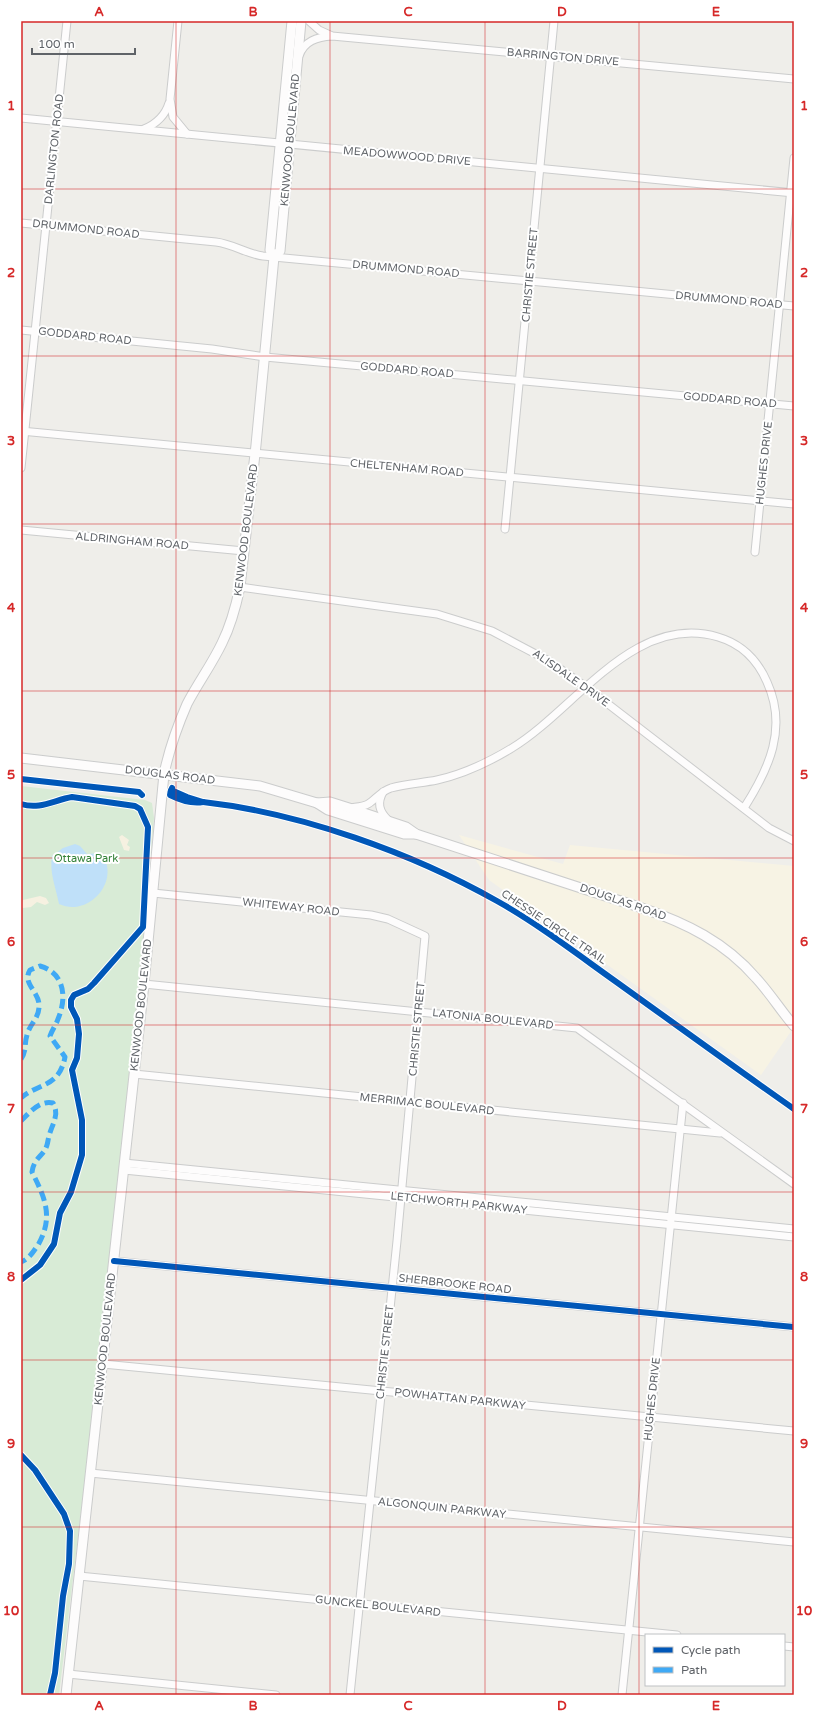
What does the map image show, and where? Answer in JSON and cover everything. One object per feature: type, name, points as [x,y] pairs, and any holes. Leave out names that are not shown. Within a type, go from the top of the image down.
[{"type":"street","points":[[61,21],[66,29]]},
{"type":"street","name":"DARLINGTON ROAD","points":[[21,468],[23,431],[35,331],[67,21]]},
{"type":"street","points":[[178,21],[170,99],[173,117],[177,124],[187,134]]},
{"type":"street","name":"KENWOOD BOULEVARD","points":[[285,144],[288,56],[292,21]]},
{"type":"street","name":"KENWOOD BOULEVARD","points":[[66,1695],[144,984],[164,774],[179,722],[188,702],[222,643],[232,618],[240,587],[265,357],[274,257],[270,250],[298,57],[301,21]]},
{"type":"street","name":"BARRINGTON DRIVE","points":[[310,21],[324,33],[332,36]]},
{"type":"street","name":"CHRISTIE STREET","points":[[505,529],[554,21]]},
{"type":"street","name":"BARRINGTON DRIVE","points":[[298,57],[305,45],[310,41],[324,36],[332,36],[794,79]]},
{"type":"street","points":[[288,56],[298,57]]},
{"type":"street","points":[[143,130],[150,127],[163,116],[170,99]]},
{"type":"street","name":"MEADOWWOOD DRIVE","points":[[21,118],[792,193]]},
{"type":"street","name":"HUGHES DRIVE","points":[[755,552],[792,193],[794,158]]},
{"type":"street","name":"DRUMMOND ROAD","points":[[21,223],[216,242],[228,244],[255,255],[794,306]]},
{"type":"street","name":"GODDARD ROAD","points":[[21,330],[212,349],[265,357],[794,406]]},
{"type":"street","name":"CHELTENHAM ROAD","points":[[23,431],[794,504]]},
{"type":"street","name":"ALDRINGHAM ROAD","points":[[21,530],[244,551]]},
{"type":"street","name":"ALISDALE DRIVE","points":[[240,587],[437,614],[486,628],[549,661],[586,687],[769,828],[794,841]]},
{"type":"street","points":[[349,808],[366,805],[383,791],[452,776],[501,755],[540,729],[586,687],[626,655],[641,646],[672,634],[697,632],[724,639],[741,647],[749,654],[766,678],[774,700],[776,721],[775,735],[767,767],[744,808]]},
{"type":"street","name":"DOUGLAS ROAD","points":[[21,758],[260,786],[318,803],[328,810],[404,834],[416,834]]},
{"type":"street","points":[[383,791],[379,806],[383,815],[388,820]]},
{"type":"street","name":"DOUGLAS ROAD","points":[[318,803],[330,802],[388,820],[406,827],[416,834],[642,908],[694,929],[723,947],[746,967],[793,1024]]},
{"type":"street","name":"WHITEWAY ROAD","points":[[153,893],[371,915],[388,919],[425,936]]},
{"type":"street","name":"CHRISTIE STREET","points":[[350,1695],[392,1288],[425,936]]},
{"type":"street","name":"LATONIA BOULEVARD","points":[[144,984],[577,1028],[683,1103],[721,1133],[794,1184]]},
{"type":"street","name":"MERRIMAC BOULEVARD","points":[[134,1074],[721,1133]]},
{"type":"street","name":"HUGHES DRIVE","points":[[622,1695],[679,1129],[683,1103]]},
{"type":"street","name":"LETCHWORTH PARKWAY","points":[[124,1166],[670,1221],[794,1237]]},
{"type":"street","name":"LETCHWORTH PARKWAY","points":[[670,1221],[794,1229]]},
{"type":"street","name":"SHERBROOKE ROAD","points":[[114,1261],[794,1327]]},
{"type":"street","name":"POWHATTAN PARKWAY","points":[[103,1364],[794,1431]]},
{"type":"street","name":"ALGONQUIN PARKWAY","points":[[90,1473],[794,1542]]},
{"type":"street","name":"GUNCKEL BOULEVARD","points":[[79,1576],[667,1634]]},
{"type":"street","points":[[68,1674],[276,1695]]},
{"type":"shaded area","points":[[459,835],[563,864],[570,845],[794,866],[794,1027],[761,1075],[489,880]]},
{"type":"green space","name":"Ottawa Park","points":[[21,786],[145,800],[152,803],[154,818],[143,943],[95,1395],[59,1695],[21,1695]]},
{"type":"sand","points":[[122,835],[129,840],[127,845],[130,847],[129,851],[124,850],[119,837]]},
{"type":"sand","points":[[40,896],[46,898],[49,903],[45,905],[37,902],[31,907],[23,908],[21,906],[23,900]]},
{"type":"water","points":[[75,844],[80,846],[87,854],[101,853],[106,864],[108,874],[105,885],[99,894],[91,901],[81,906],[70,907],[59,904],[52,874],[51,862],[52,856],[63,848]]},
{"type":"marked path","points":[[21,1059],[24,1053],[28,1031],[39,1009],[38,999],[29,983],[28,975],[30,970],[40,966],[55,974],[62,987],[63,995],[61,1011],[50,1036],[65,1057],[62,1067],[53,1080],[21,1098]]},
{"type":"marked path","points":[[21,1121],[44,1103],[53,1103],[55,1107],[56,1116],[46,1149],[35,1163],[32,1172],[44,1199],[47,1216],[46,1225],[43,1235],[33,1253],[21,1262]]},
{"type":"cycle path","points":[[21,779],[139,792],[142,795]]},
{"type":"cycle path","points":[[171,790],[203,802],[190,802],[174,797],[170,795],[170,792],[171,790],[172,788]]},
{"type":"cycle path","points":[[21,804],[34,806],[72,797],[135,806],[140,809],[148,827],[143,927],[94,983],[88,989],[74,995],[71,1000],[71,1007],[77,1019],[79,1034],[77,1058],[72,1070],[82,1120],[82,1155],[71,1192],[60,1213],[54,1244],[40,1265],[21,1280]]},
{"type":"cycle path","name":"CHESSIE CIRCLE TRAIL","points":[[203,802],[240,807],[278,815],[317,826],[392,851],[464,883],[497,901],[542,929],[794,1109]]},
{"type":"cycle path","points":[[114,1261],[794,1327]]},
{"type":"cycle path","points":[[21,1455],[35,1470],[64,1514],[70,1531],[69,1564],[63,1596],[55,1673],[50,1695]]}]
